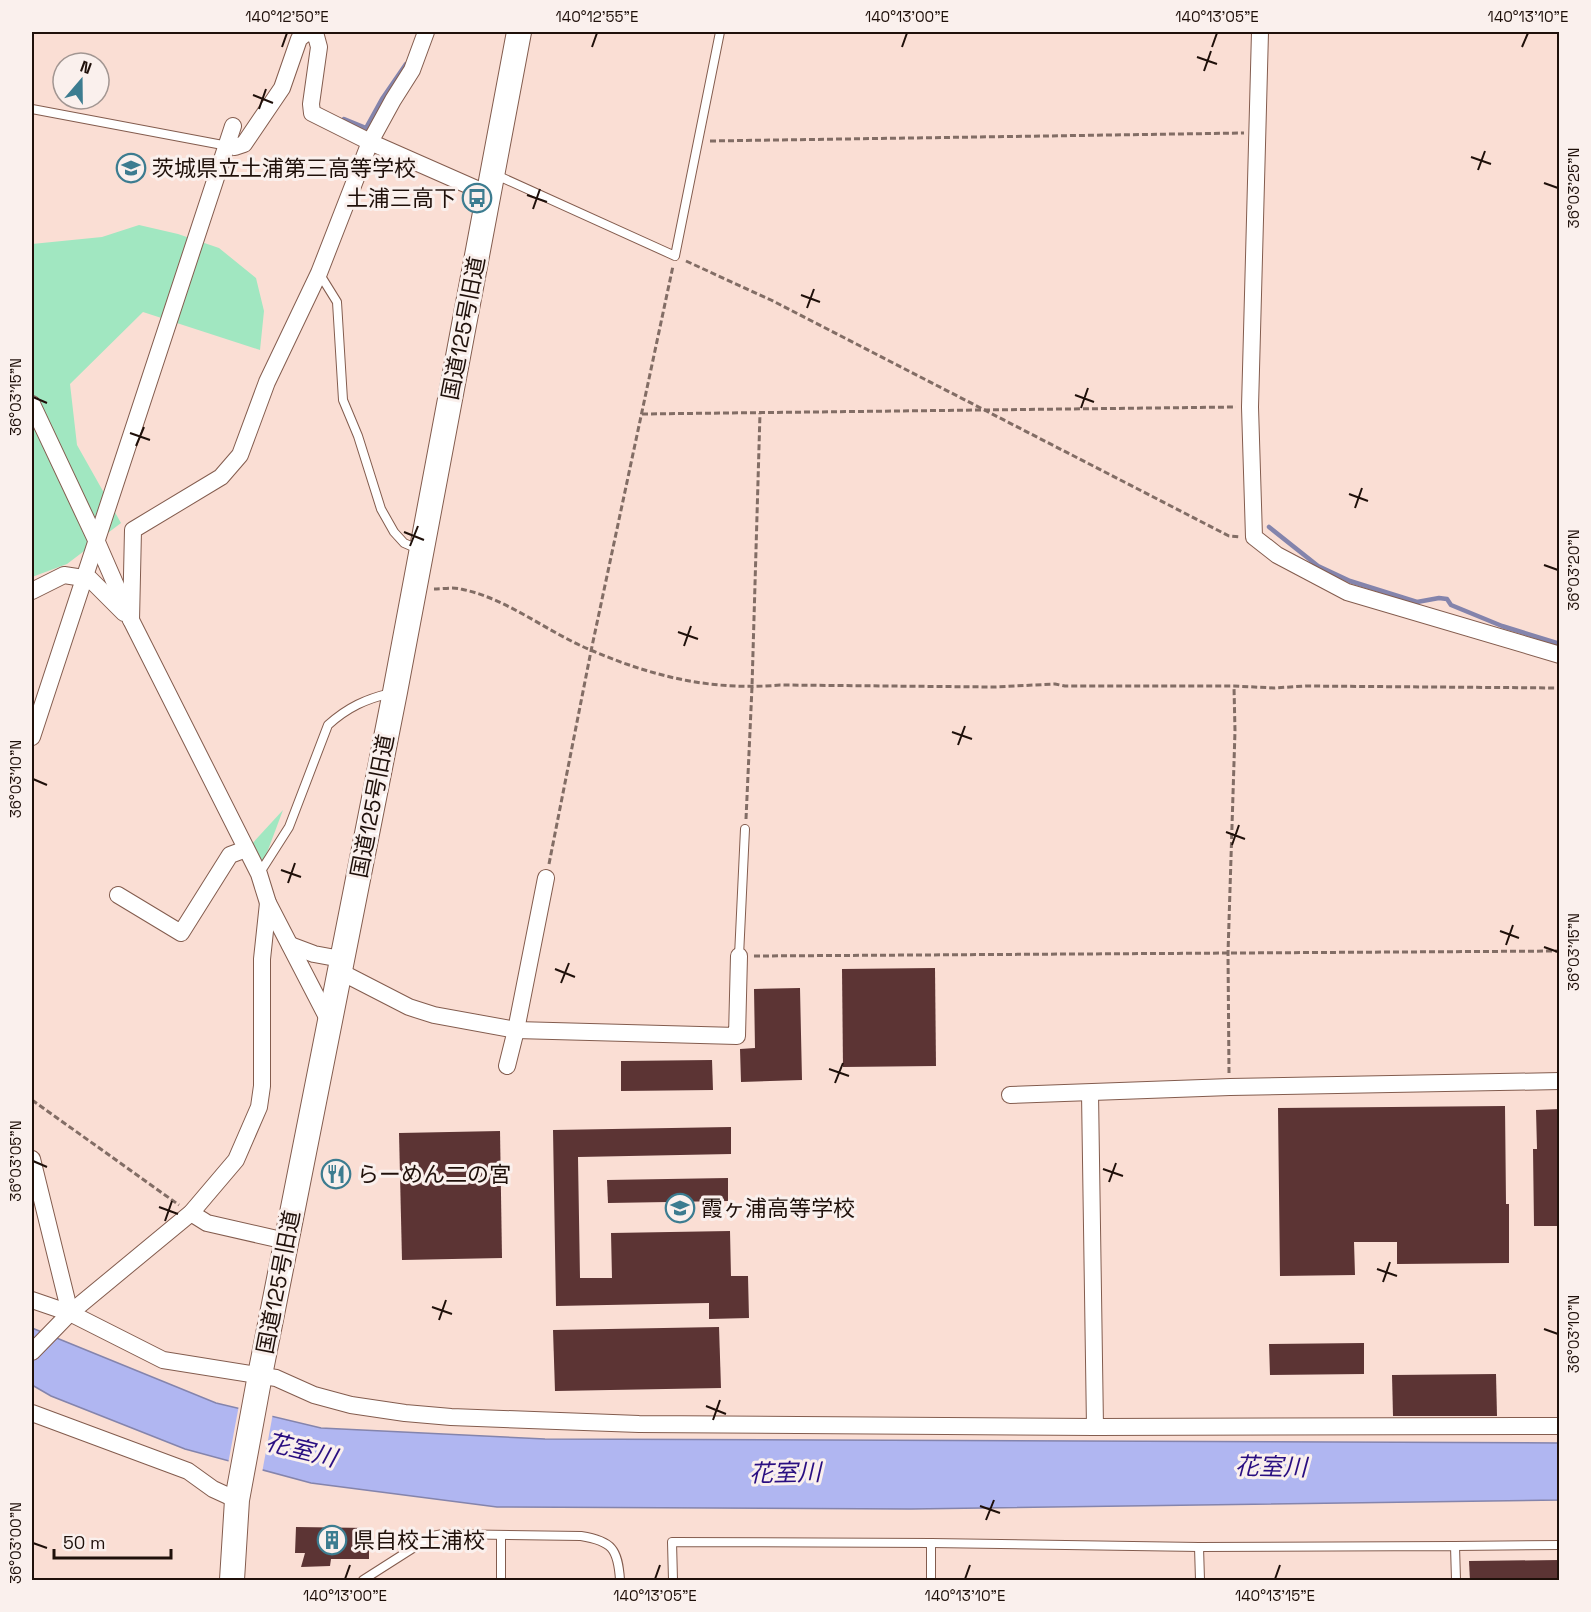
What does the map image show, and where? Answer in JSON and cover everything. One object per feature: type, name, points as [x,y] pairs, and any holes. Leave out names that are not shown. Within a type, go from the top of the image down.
[{"type":"street","points":[[231,146],[244,144],[282,88],[299,39],[307,32],[316,36],[319,47],[311,104],[312,113],[370,142],[490,184]]},
{"type":"street","points":[[131,620],[133,530],[221,477],[240,455],[267,382],[319,273],[370,142],[412,70],[426,32]]},
{"type":"street","name":"国道125号旧道","points":[[232,1581],[239,1489],[395,692],[519,32]]},
{"type":"street","points":[[1260,32],[1250,407],[1254,537],[1276,555],[1347,592],[1560,655]]},
{"type":"street","points":[[32,737],[231,146],[234,126]]},
{"type":"street","points":[[32,404],[131,620],[259,874],[268,903],[329,1021]]},
{"type":"street","points":[[32,591],[64,574],[90,579],[131,620]]},
{"type":"street","points":[[118,895],[181,933],[230,855],[246,849]]},
{"type":"street","points":[[507,1066],[546,878]]},
{"type":"street","points":[[32,1353],[65,1319],[192,1213],[236,1160],[259,1107],[262,1086],[262,959],[268,903]]},
{"type":"street","points":[[290,945],[340,965],[409,1007],[434,1015],[516,1030],[737,1036],[739,956]]},
{"type":"street","points":[[1010,1095],[1230,1087],[1560,1081]]},
{"type":"street","points":[[1090,1093],[1095,1428]]},
{"type":"street","points":[[32,1159],[65,1319]]},
{"type":"street","points":[[192,1213],[207,1223],[286,1240]]},
{"type":"street","points":[[32,1300],[65,1319],[163,1360],[259,1384],[276,1378],[314,1395],[351,1405],[451,1417],[639,1425],[1095,1428],[1560,1426]]},
{"type":"street","points":[[32,1413],[189,1471],[213,1489],[239,1489]]},
{"type":"lane","points":[[490,184],[675,256],[700,141],[720,32]]},
{"type":"lane","points":[[32,109],[231,146]]},
{"type":"lane","points":[[319,273],[337,302],[343,400],[358,436],[381,509],[394,532],[404,543],[422,550]]},
{"type":"lane","points":[[259,874],[289,827],[328,725],[340,714],[367,699],[395,692]]},
{"type":"lane","points":[[739,956],[745,829]]},
{"type":"lane","points":[[363,1581],[373,1577],[432,1536],[443,1534],[595,1538],[609,1544],[616,1553],[620,1581]]},
{"type":"lane","points":[[501,1535],[501,1581]]},
{"type":"lane","points":[[673,1581],[672,1542],[1199,1547],[1560,1545]]},
{"type":"lane","points":[[931,1543],[932,1581]]},
{"type":"lane","points":[[1455,1546],[1456,1581]]},
{"type":"lane","points":[[1199,1547],[1200,1581]]},
{"type":"path","points":[[700,141],[1258,133]]},
{"type":"path","points":[[546,878],[591,651],[675,256],[771,300],[1229,536],[1254,537]]},
{"type":"path","points":[[642,414],[1250,407]]},
{"type":"path","points":[[745,829],[752,687],[760,413]]},
{"type":"path","points":[[414,590],[459,588],[489,598],[591,651],[687,682],[752,687],[780,685],[1560,688]]},
{"type":"path","points":[[1230,1087],[1228,953],[1235,731],[1234,686]]},
{"type":"path","points":[[739,956],[1560,951]]},
{"type":"path","points":[[32,1100],[192,1213]]},
{"type":"green space","points":[[139,225],[178,234],[219,248],[256,278],[264,311],[260,350],[143,312],[70,384],[77,445],[121,523],[67,564],[32,577],[32,244],[102,237]]},
{"type":"green space","points":[[283,810],[259,874],[249,847]]},
{"type":"water","name":"花室川","points":[[32,1328],[216,1403],[321,1428],[545,1439],[1559,1443],[1559,1500],[911,1509],[497,1507],[311,1483],[185,1449],[51,1396],[32,1385]]},
{"type":"pier","points":[[239,1405],[273,1413],[262,1473],[228,1464]]},
{"type":"building","points":[[935,968],[936,1066],[843,1067],[842,969]]},
{"type":"building","points":[[800,988],[802,1080],[741,1082],[740,1049],[755,1048],[754,989]]},
{"type":"building","points":[[712,1060],[713,1090],[621,1091],[621,1061]]},
{"type":"building","points":[[1505,1106],[1509,1263],[1397,1264],[1397,1242],[1354,1242],[1355,1275],[1280,1276],[1278,1108]]},
{"type":"building","points":[[1560,1109],[1560,1226],[1534,1226],[1533,1149],[1537,1149],[1536,1110]]},
{"type":"building","points":[[731,1127],[731,1154],[578,1157],[580,1278],[612,1278],[611,1233],[730,1231],[731,1276],[748,1276],[749,1318],[709,1319],[709,1303],[556,1306],[553,1130]]},
{"type":"building","points":[[500,1131],[502,1258],[402,1260],[399,1133]]},
{"type":"building","points":[[728,1178],[728,1201],[608,1203],[607,1180]]},
{"type":"building","points":[[719,1327],[721,1388],[555,1391],[553,1330]]},
{"type":"building","points":[[1364,1343],[1364,1374],[1270,1375],[1269,1344]]},
{"type":"building","points":[[1496,1374],[1497,1416],[1393,1416],[1392,1375]]},
{"type":"building","name":"県自校土浦校","points":[[296,1527],[369,1528],[369,1559],[331,1559],[330,1566],[301,1567],[305,1553],[295,1553]]},
{"type":"building","points":[[1560,1560],[1560,1581],[1470,1581],[1469,1561]]},
{"type":"waterway","points":[[344,119],[366,128],[382,99],[406,64]]},
{"type":"waterway","points":[[1269,527],[1318,566],[1350,581],[1417,602],[1447,599],[1451,605],[1502,626],[1560,644]]},
{"type":"place","name":"茨城県立土浦第三高等学校","points":[[131,168]]},
{"type":"place","name":"土浦三高下","points":[[477,198]]},
{"type":"place","name":"らーめん二の宮","points":[[336,1174]]},
{"type":"place","name":"霞ヶ浦高等学校","points":[[680,1208]]},
{"type":"place","name":"県自校土浦校","points":[[332,1540]]}]
